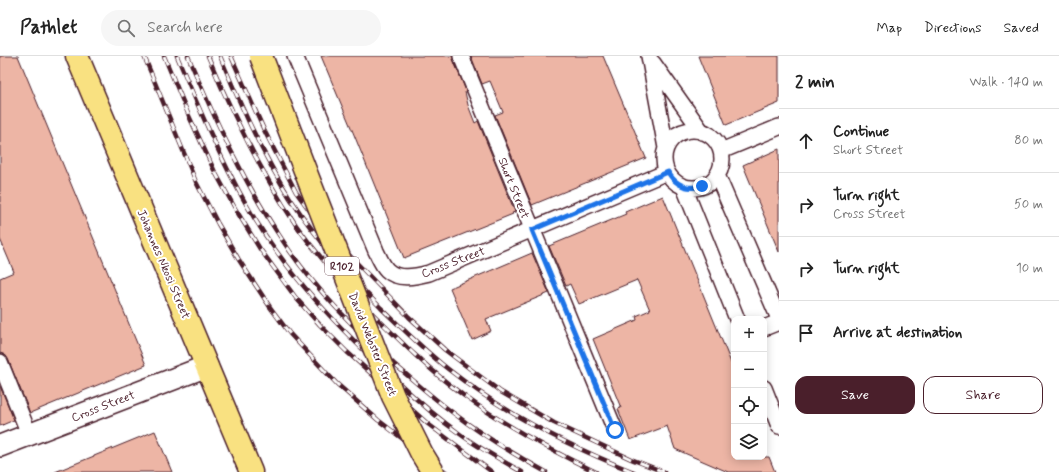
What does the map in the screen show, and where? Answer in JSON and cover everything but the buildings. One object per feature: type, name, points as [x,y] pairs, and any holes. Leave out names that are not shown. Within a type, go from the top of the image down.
[{"type":"highway","name":"Johannes Nkosi Street","points":[[77,56],[251,472]]},
{"type":"highway","name":"David Webster Street","points":[[261,56],[310,186],[393,396],[422,454],[433,472]]},
{"type":"street","name":"Cross Street","points":[[295,56],[376,251],[388,271],[397,276],[410,278],[429,273],[668,172]]},
{"type":"street","name":"Short Street","points":[[461,56],[615,430]]},
{"type":"street","points":[[650,58],[702,132],[714,139],[721,152],[721,164],[717,176],[702,186],[694,188],[684,187],[672,179],[668,172],[664,160],[666,148],[650,58]]},
{"type":"street","points":[[721,152],[779,127]]},
{"type":"street","points":[[666,148],[671,140],[677,135],[689,131],[702,132]]},
{"type":"street","points":[[717,176],[779,321],[767,327]]},
{"type":"street","points":[[684,187],[736,316]]},
{"type":"street","points":[[0,362],[29,434]]},
{"type":"street","name":"Cross Street","points":[[0,446],[207,366]]},
{"type":"street","points":[[767,396],[779,426]]},
{"type":"railway","points":[[144,56],[196,182],[239,260],[270,307],[290,334],[337,384],[378,420],[446,472]]},
{"type":"railway","points":[[164,56],[189,116],[214,170],[260,249],[296,298],[347,352],[428,424],[492,472]]},
{"type":"railway","points":[[177,56],[209,131],[236,186],[261,229],[296,277],[336,322],[378,364],[422,404],[467,439],[522,472]]},
{"type":"railway","points":[[188,56],[231,151],[256,197],[283,241],[321,291],[379,350],[437,400],[486,436],[546,472]]},
{"type":"railway","points":[[208,56],[259,164],[283,205],[313,248],[351,291],[415,355],[438,376],[463,395],[495,417],[562,455],[596,472]]},
{"type":"railway","points":[[220,56],[252,128],[270,164],[290,198],[332,255],[381,308],[414,340],[440,362],[491,400],[561,440],[634,472]]},
{"type":"railway","points":[[231,56],[264,130],[296,192],[321,226],[409,317],[445,350],[501,392],[554,423],[631,459],[664,472]]},
{"type":"route","points":[[615,430],[532,230],[668,172],[672,179],[684,187],[694,188],[702,186]]}]
